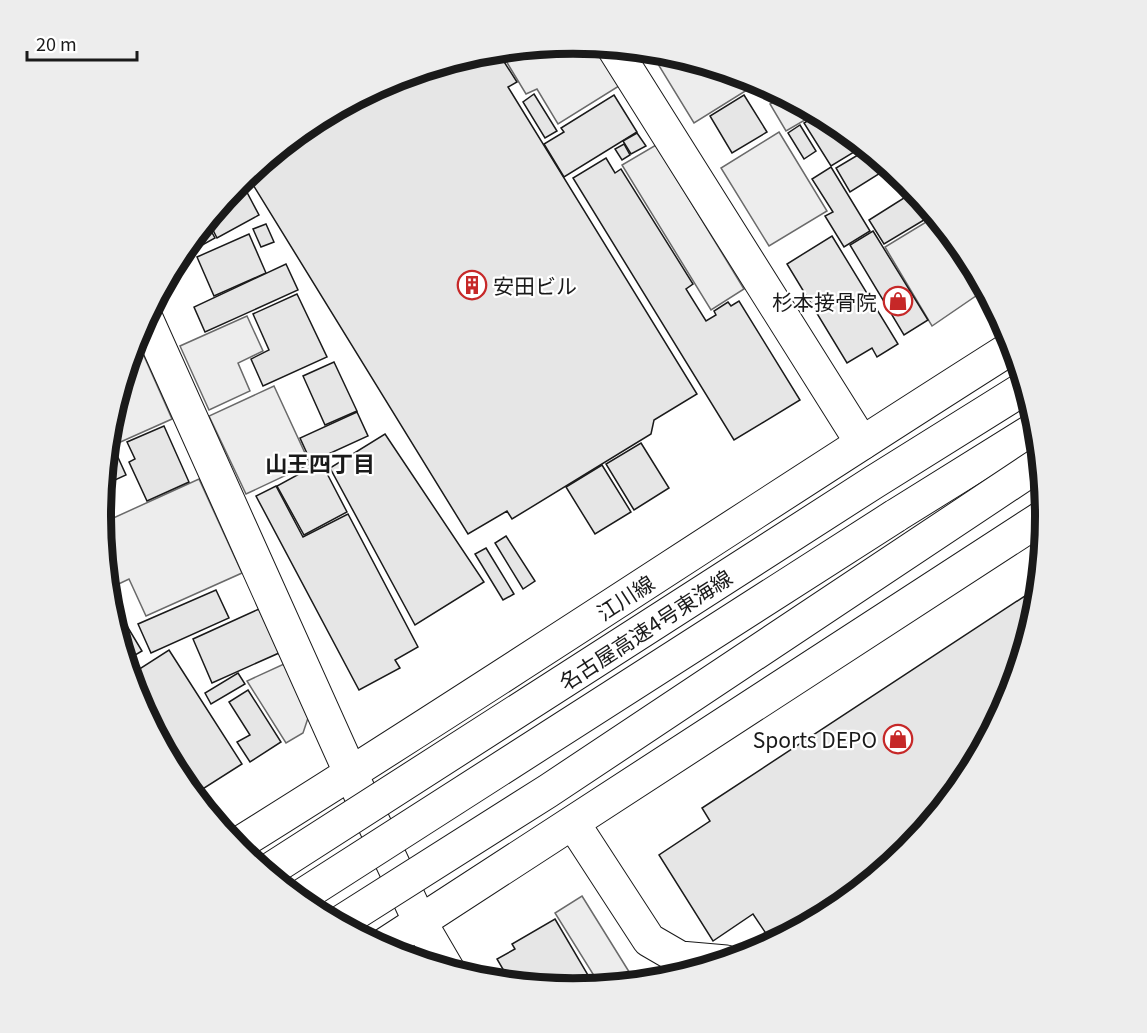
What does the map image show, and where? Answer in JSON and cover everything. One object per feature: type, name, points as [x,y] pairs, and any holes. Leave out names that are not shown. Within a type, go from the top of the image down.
[{"type":"main road","points":[[619,56],[862,443]]},
{"type":"main road","points":[[151,329],[351,774],[420,922],[442,959]]},
{"type":"main road","name":"江川線","points":[[243,841],[351,774],[1005,352]]},
{"type":"main road","name":"名古屋高速4号東海線","points":[[273,868],[1018,392]]},
{"type":"main road","points":[[306,893],[1028,433]]},
{"type":"main road","points":[[346,919],[548,791],[1033,468]]},
{"type":"main road","points":[[390,941],[1036,522]]},
{"type":"main road","points":[[573,822],[649,940],[674,968]]},
{"type":"shaded area","points":[[543,55],[600,55],[619,86],[558,124],[537,89],[526,94],[505,59]]},
{"type":"shaded area","points":[[657,62],[693,70],[749,89],[694,123]]},
{"type":"shaded area","points":[[775,101],[808,118],[786,131],[770,104]]},
{"type":"shaded area","points":[[779,132],[827,211],[769,246],[721,168]]},
{"type":"shaded area","points":[[656,145],[744,289],[711,310],[622,165]]},
{"type":"shaded area","points":[[928,221],[958,260],[979,294],[932,326],[885,247]]},
{"type":"shaded area","points":[[247,316],[263,351],[238,363],[250,391],[209,410],[180,346]]},
{"type":"shaded area","points":[[142,351],[172,419],[117,444],[127,397]]},
{"type":"shaded area","points":[[274,386],[310,464],[246,494],[209,416]]},
{"type":"shaded area","points":[[199,479],[242,573],[146,616],[129,579],[116,585],[111,519]]},
{"type":"shaded area","points":[[284,664],[308,718],[303,733],[286,743],[247,681]]},
{"type":"shaded area","points":[[582,896],[631,975],[596,978],[555,913]]},
{"type":"building","name":"安田ビル","points":[[503,60],[517,82],[508,87],[697,394],[654,420],[651,434],[512,519],[507,511],[468,534],[252,184],[317,132],[369,102],[425,79]]},
{"type":"building","points":[[534,94],[557,131],[545,138],[523,102]]},
{"type":"building","points":[[614,95],[637,132],[564,177],[544,144],[564,132],[561,128]]},
{"type":"building","points":[[744,95],[767,132],[732,153],[710,116]]},
{"type":"building","points":[[810,119],[856,151],[831,166],[804,123]]},
{"type":"building","points":[[800,125],[816,151],[804,159],[788,133]]},
{"type":"building","points":[[637,133],[646,146],[631,154],[623,141]]},
{"type":"building","points":[[624,144],[630,155],[622,160],[615,149]]},
{"type":"building","points":[[860,154],[882,172],[850,192],[836,168]]},
{"type":"building","points":[[606,158],[615,173],[621,169],[693,284],[686,289],[706,321],[716,315],[714,311],[728,302],[731,306],[739,301],[800,400],[734,440],[573,178]]},
{"type":"building","points":[[831,167],[870,231],[844,247],[825,216],[833,212],[812,179]]},
{"type":"building","points":[[246,190],[259,215],[217,238],[212,229]]},
{"type":"building","points":[[907,196],[926,219],[884,244],[869,220]]},
{"type":"building","points":[[266,224],[274,242],[261,247],[253,229]]},
{"type":"building","points":[[211,230],[215,238],[198,247]]},
{"type":"building","points":[[873,231],[928,320],[904,335],[850,245]]},
{"type":"building","points":[[249,234],[266,273],[214,296],[197,257]]},
{"type":"building","points":[[832,236],[898,344],[877,357],[872,348],[847,363],[787,264]]},
{"type":"building","points":[[286,264],[298,290],[205,332],[194,307]]},
{"type":"building","points":[[297,294],[327,357],[263,386],[251,359],[269,350],[253,314]]},
{"type":"building","points":[[334,362],[357,411],[325,425],[303,376]]},
{"type":"building","points":[[357,412],[368,436],[311,462],[300,438]]},
{"type":"building","points":[[164,426],[189,482],[147,501],[129,462],[135,459],[127,442]]},
{"type":"building","points":[[385,434],[484,582],[415,625],[330,468]]},
{"type":"building","points":[[641,443],[669,488],[634,510],[606,464]]},
{"type":"building","points":[[115,453],[126,475],[112,481],[115,456]]},
{"type":"building","points":[[321,462],[347,512],[304,535],[277,486]]},
{"type":"building","points":[[602,465],[631,512],[595,534],[566,487]]},
{"type":"building","points":[[276,486],[303,537],[348,514],[418,647],[395,660],[400,668],[359,690],[256,496]]},
{"type":"building","points":[[506,536],[535,581],[523,589],[495,543]]},
{"type":"building","points":[[486,548],[514,594],[503,600],[475,554]]},
{"type":"building","points":[[216,590],[229,618],[151,653],[138,624]]},
{"type":"building","name":"Sports DEPO","points":[[1029,593],[1020,636],[1001,693],[974,748],[958,773],[901,844],[830,901],[768,936],[753,914],[713,941],[659,855],[710,821],[702,808]]},
{"type":"building","points":[[259,609],[279,653],[212,683],[193,639]]},
{"type":"building","points":[[123,619],[142,651],[133,656]]},
{"type":"building","points":[[169,650],[242,764],[201,790],[173,748],[146,693],[138,670]]},
{"type":"building","points":[[238,673],[245,684],[211,704],[205,693]]},
{"type":"building","points":[[248,690],[281,742],[250,762],[237,742],[250,735],[229,702]]},
{"type":"building","points":[[555,919],[590,978],[543,978],[506,974],[497,959],[515,949],[512,944]]},
{"type":"place","name":"安田ビル","points":[[472,285]]},
{"type":"place","name":"杉本接骨院","points":[[898,301]]},
{"type":"place","name":"Sports DEPO","points":[[898,739]]},
{"type":"district","name":"山王四丁目","points":[[320,462]]}]
